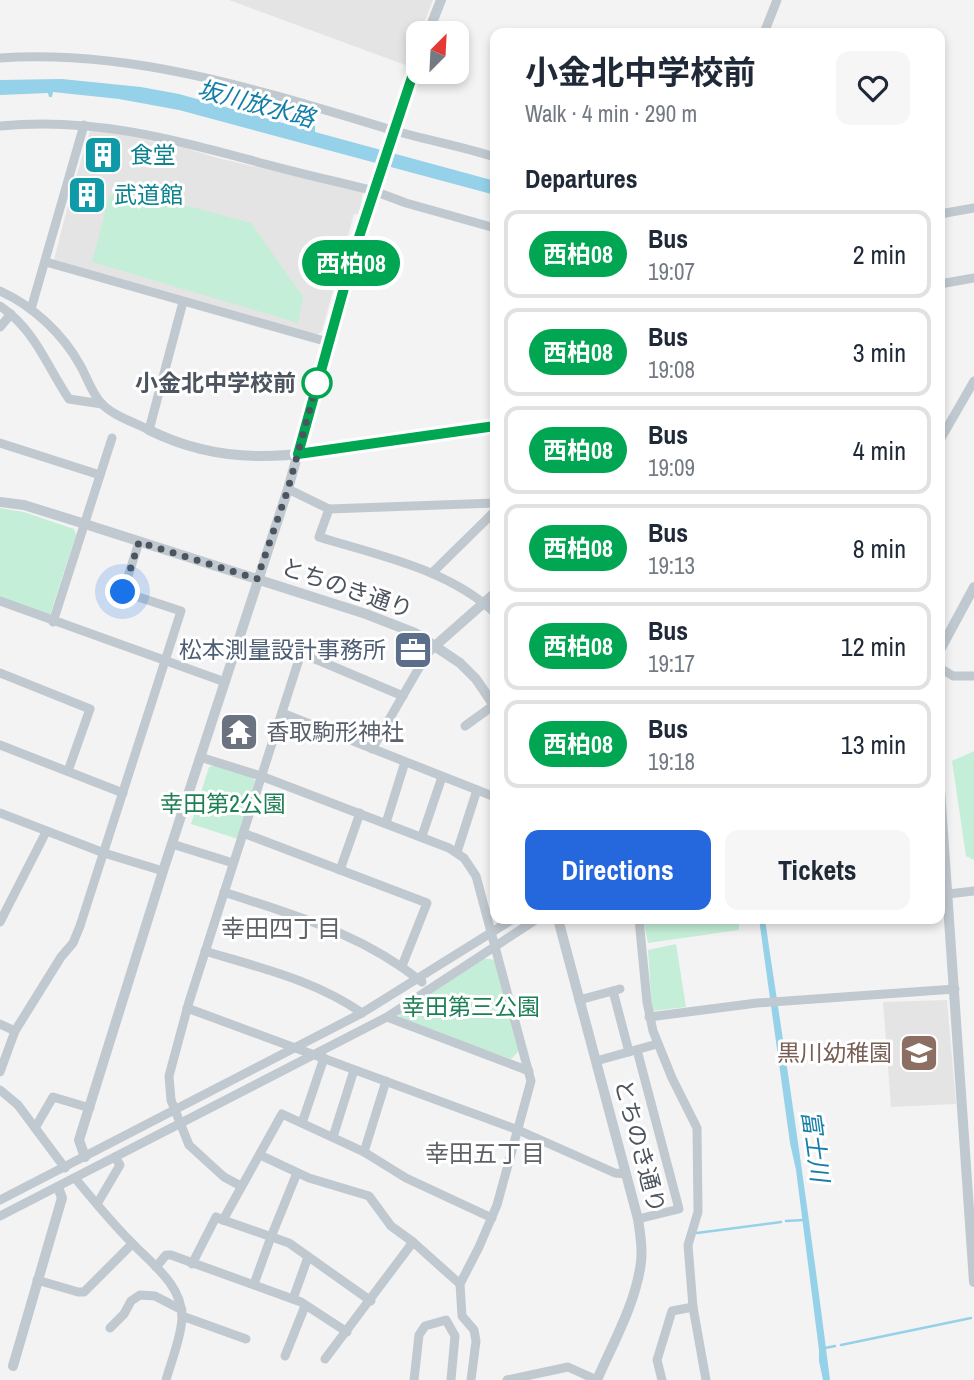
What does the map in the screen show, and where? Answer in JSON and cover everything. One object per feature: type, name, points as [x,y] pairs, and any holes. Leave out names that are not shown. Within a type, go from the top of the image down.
[{"type":"street","points":[[433,21],[441,0]]},
{"type":"street","points":[[766,28],[777,0]]},
{"type":"street","points":[[0,58],[58,57],[143,64],[251,90],[393,134],[490,155]]},
{"type":"street","points":[[85,1157],[79,1140],[163,871],[288,489],[328,342],[410,84]]},
{"type":"street","points":[[0,126],[44,122],[113,127],[163,137],[375,189],[406,203],[490,227]]},
{"type":"street","points":[[31,309],[84,125]]},
{"type":"street","points":[[945,213],[974,208]]},
{"type":"street","points":[[46,262],[328,342]]},
{"type":"street","points":[[945,284],[974,278]]},
{"type":"street","points":[[0,291],[31,309],[73,353],[102,404]]},
{"type":"street","points":[[149,430],[183,302]]},
{"type":"street","points":[[0,306],[11,314],[43,352],[69,399],[102,404],[149,430],[181,443],[218,453],[268,457],[490,427]]},
{"type":"street","points":[[0,327],[11,314]]},
{"type":"street","points":[[945,431],[974,381]]},
{"type":"street","points":[[53,621],[112,438]]},
{"type":"street","points":[[0,443],[100,475]]},
{"type":"street","points":[[288,489],[329,509],[490,503]]},
{"type":"street","name":"とちのき通り","points":[[0,502],[24,505],[85,524],[415,633],[460,663],[490,699]]},
{"type":"street","points":[[329,509],[319,537],[432,573],[463,587],[490,608]]},
{"type":"street","points":[[432,573],[490,516]]},
{"type":"street","points":[[0,1072],[15,1031],[61,957],[73,943],[181,611],[123,592],[139,542]]},
{"type":"street","points":[[945,641],[974,587]]},
{"type":"street","points":[[372,749],[427,654],[490,598]]},
{"type":"street","points":[[0,601],[225,682]]},
{"type":"street","points":[[241,1186],[223,1177],[189,1145],[178,1124],[171,1100],[169,1076],[187,1008],[301,653],[403,696]]},
{"type":"street","points":[[945,671],[961,678],[974,676]]},
{"type":"street","points":[[0,673],[90,709],[68,771]]},
{"type":"street","points":[[466,726],[490,709]]},
{"type":"street","points":[[282,713],[490,795]]},
{"type":"street","points":[[0,745],[123,793]]},
{"type":"street","points":[[200,757],[261,776],[422,836],[457,852],[476,876],[531,1081],[492,1218],[460,1284],[462,1316],[474,1330],[476,1341],[471,1380]]},
{"type":"street","points":[[386,823],[405,762]]},
{"type":"street","points":[[422,836],[442,777]]},
{"type":"street","points":[[457,852],[477,790]]},
{"type":"street","points":[[0,813],[104,853],[163,871]]},
{"type":"street","points":[[340,870],[360,813]]},
{"type":"street","points":[[0,922],[46,832]]},
{"type":"street","points":[[243,833],[427,903],[402,966]]},
{"type":"street","points":[[172,844],[233,863]]},
{"type":"street","points":[[945,855],[974,1282]]},
{"type":"street","points":[[948,894],[974,891]]},
{"type":"street","points":[[224,892],[346,934],[402,966],[430,989]]},
{"type":"street","points":[[0,1200],[362,1013],[505,924]]},
{"type":"street","points":[[0,1216],[178,1124],[320,1056],[387,1017],[529,924]]},
{"type":"street","name":"とちのき通り","points":[[559,924],[638,1219],[641,1261],[636,1286],[597,1380]]},
{"type":"street","points":[[640,924],[649,1017],[657,1044],[697,1128],[698,1212],[688,1245],[703,1380]]},
{"type":"street","points":[[205,951],[312,984],[337,996],[362,1013]]},
{"type":"street","points":[[649,1017],[757,1003],[955,989]]},
{"type":"street","points":[[579,1000],[617,990],[679,1209],[638,1219]]},
{"type":"street","points":[[187,1008],[518,1130],[615,1173],[625,1174]]},
{"type":"street","points":[[387,1017],[529,1071]]},
{"type":"street","points":[[0,1024],[15,1031]]},
{"type":"street","points":[[596,1061],[657,1044]]},
{"type":"street","points":[[302,1122],[320,1056]]},
{"type":"street","points":[[333,1138],[354,1070]]},
{"type":"street","points":[[364,1152],[386,1081]]},
{"type":"street","points":[[0,1090],[18,1105],[65,1168]]},
{"type":"street","points":[[35,1128],[53,1097],[90,1108]]},
{"type":"street","points":[[223,1220],[282,1114],[364,1152],[406,1178],[492,1218]]},
{"type":"street","points":[[260,1155],[297,1173],[369,1196],[391,1226],[460,1284]]},
{"type":"street","points":[[97,1204],[120,1165],[115,1157]]},
{"type":"street","points":[[254,1284],[297,1173]]},
{"type":"street","points":[[75,1178],[177,1294],[182,1313],[167,1380]]},
{"type":"street","points":[[13,1366],[62,1198],[58,1187]]},
{"type":"street","points":[[192,1264],[216,1217],[289,1243],[370,1301]]},
{"type":"street","points":[[325,1359],[413,1242]]},
{"type":"street","points":[[37,1280],[78,1293],[84,1292],[132,1244]]},
{"type":"street","points":[[156,1267],[166,1255],[254,1284],[293,1299],[346,1332]]},
{"type":"street","points":[[293,1299],[308,1257]]},
{"type":"street","points":[[110,1328],[124,1314],[131,1301],[140,1295],[155,1296],[182,1313],[246,1339]]},
{"type":"street","points":[[285,1356],[305,1306]]},
{"type":"street","points":[[662,1380],[657,1360],[672,1311],[693,1307]]},
{"type":"street","points":[[414,1380],[419,1335],[425,1326],[446,1320],[455,1336],[451,1380]]},
{"type":"street","points":[[507,1380],[568,1367],[597,1380]]},
{"type":"shaded area","points":[[229,0],[433,0],[425,21],[406,21],[406,65]]},
{"type":"shaded area","points":[[90,131],[181,147],[363,192],[359,214],[354,214],[322,331],[317,335],[54,260]]},
{"type":"shaded area","name":"黒川幼稚園","points":[[947,1000],[956,1104],[891,1107],[883,1002]]},
{"type":"green space","points":[[122,188],[251,223],[303,297],[298,323],[92,262],[109,197]]},
{"type":"green space","points":[[0,508],[24,512],[74,529],[76,535],[50,615],[0,598]]},
{"type":"green space","points":[[974,751],[974,860],[966,856],[952,761]]},
{"type":"green space","name":"幸田第2公園","points":[[215,765],[251,776],[255,781],[238,839],[191,824],[209,767]]},
{"type":"green space","points":[[644,924],[739,924],[739,930],[648,943]]},
{"type":"green space","points":[[676,944],[686,1007],[652,1011],[648,950]]},
{"type":"green space","name":"幸田第三公園","points":[[483,958],[495,960],[519,1051],[511,1059],[401,1019],[398,1014]]},
{"type":"water","points":[[62,79],[141,87],[179,94],[308,130],[312,125],[315,126],[315,132],[490,180],[490,194],[179,110],[119,99],[53,92],[52,97],[49,97],[48,93],[0,95],[0,80]]},
{"type":"water","points":[[760,924],[766,924],[830,1380],[823,1380],[819,1361],[796,1170]]},
{"type":"waterway","points":[[786,1221],[804,1220]]},
{"type":"waterway","points":[[697,1233],[781,1222]]},
{"type":"waterway","points":[[841,1345],[971,1318]]},
{"type":"waterway","points":[[825,1348],[835,1346]]},
{"type":"bus line","name":"西柏08","points":[[409,84],[354,252],[298,454],[490,427]]},
{"type":"place","name":"食堂","points":[[103,155]]},
{"type":"place","name":"武道館","points":[[87,195]]},
{"type":"place","name":"小金北中学校前","points":[[317,383]]},
{"type":"place","name":"松本測量設計事務所","points":[[413,650]]},
{"type":"place","name":"香取駒形神社","points":[[239,732]]},
{"type":"place","name":"黒川幼稚園","points":[[919,1053]]},
{"type":"district","name":"幸田四丁目","points":[[281,929]]},
{"type":"district","name":"幸田五丁目","points":[[485,1154]]},
{"type":"route","points":[[123,592],[139,542],[257,579],[288,489],[317,383]]},
{"type":"water label","name":"坂川放水路","points":[[256,104]]},
{"type":"water label","name":"富士川","points":[[815,1146]]}]
